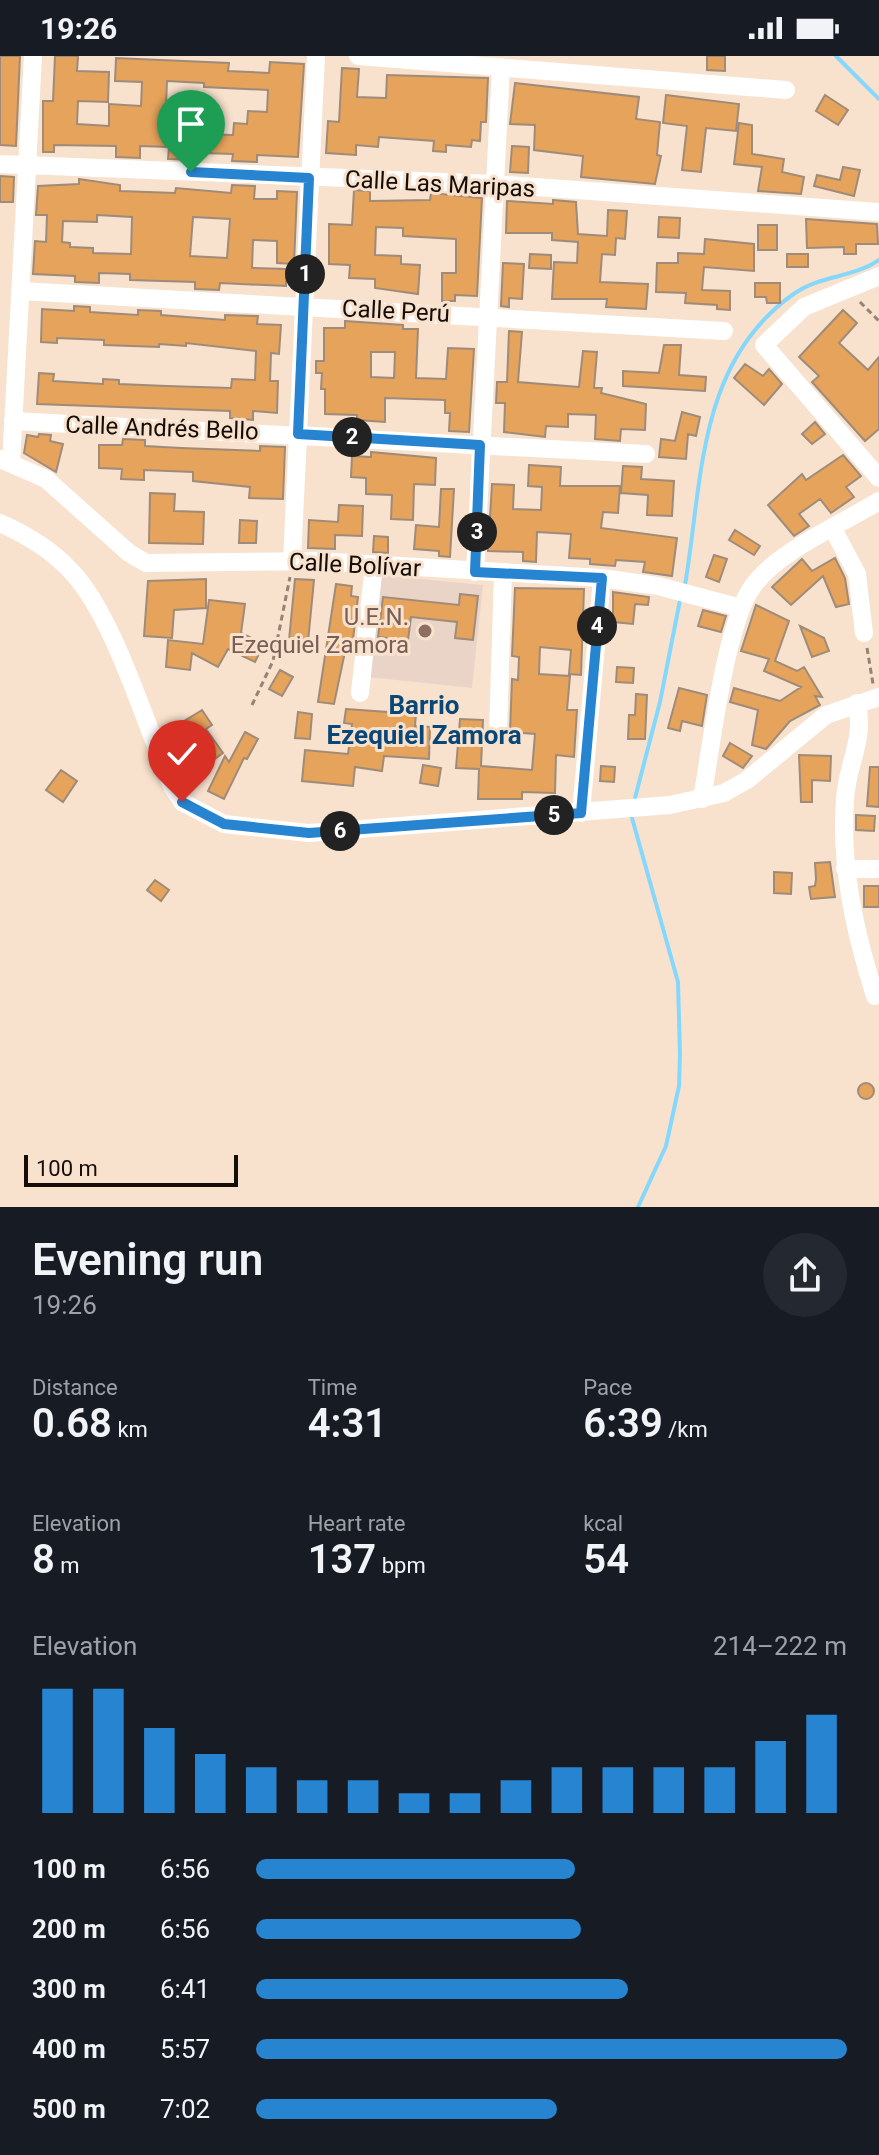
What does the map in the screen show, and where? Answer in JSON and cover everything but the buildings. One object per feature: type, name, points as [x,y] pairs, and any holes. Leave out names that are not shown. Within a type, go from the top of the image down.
[{"type":"street","points":[[5,461],[13,421],[33,56]]},
{"type":"street","points":[[292,561],[316,56]]},
{"type":"street","points":[[358,56],[786,90]]},
{"type":"street","points":[[475,572],[501,67]]},
{"type":"street","name":"Calle Las Maripas","points":[[0,164],[494,184],[879,212]]},
{"type":"street","points":[[879,276],[849,291],[804,307],[764,345],[879,478]]},
{"type":"street","name":"Calle Perú","points":[[21,291],[724,331]]},
{"type":"street","name":"Calle Andrés Bello","points":[[13,421],[646,454]]},
{"type":"street","name":"Calle Bolívar","points":[[5,461],[46,479],[129,553],[146,563],[292,561],[602,578],[658,586],[741,608]]},
{"type":"street","points":[[702,799],[741,608],[764,574],[879,501]]},
{"type":"street","points":[[0,523],[34,539],[74,573],[116,649],[173,788],[182,802],[200,814],[243,828],[309,833],[581,813],[702,799],[724,793],[747,780],[805,729],[826,715],[878,698]]},
{"type":"street","points":[[833,529],[857,574],[864,633]]},
{"type":"street","points":[[360,693],[374,565]]},
{"type":"street","points":[[498,732],[503,574]]},
{"type":"street","points":[[581,813],[602,578]]},
{"type":"street","points":[[857,703],[860,739],[849,767],[845,792],[845,869],[859,940],[875,996]]},
{"type":"street","points":[[845,869],[879,869]]},
{"type":"path","points":[[849,291],[879,321]]},
{"type":"path","points":[[252,705],[273,661],[292,561]]},
{"type":"path","points":[[864,633],[878,698]]},
{"type":"shaded area","name":"U.E.N. Ezequiel Zamora","points":[[379,575],[483,585],[472,688],[368,677]]},
{"type":"waterway","points":[[836,56],[879,99]]},
{"type":"waterway","points":[[685,585],[710,425],[722,387],[739,352],[763,321],[795,293],[879,260]]},
{"type":"waterway","points":[[635,798],[660,702],[680,600]]},
{"type":"waterway","points":[[632,818],[678,982],[680,1054],[679,1086],[666,1146],[638,1207]]},
{"type":"place","name":"U.E.N. Ezequiel Zamora","points":[[425,631]]},
{"type":"district","name":"Barrio Ezequiel Zamora","points":[[424,720]]},
{"type":"route","points":[[182,802],[224,824],[309,833],[581,813],[602,578],[475,572],[480,445],[298,434],[309,178],[191,172]]}]
